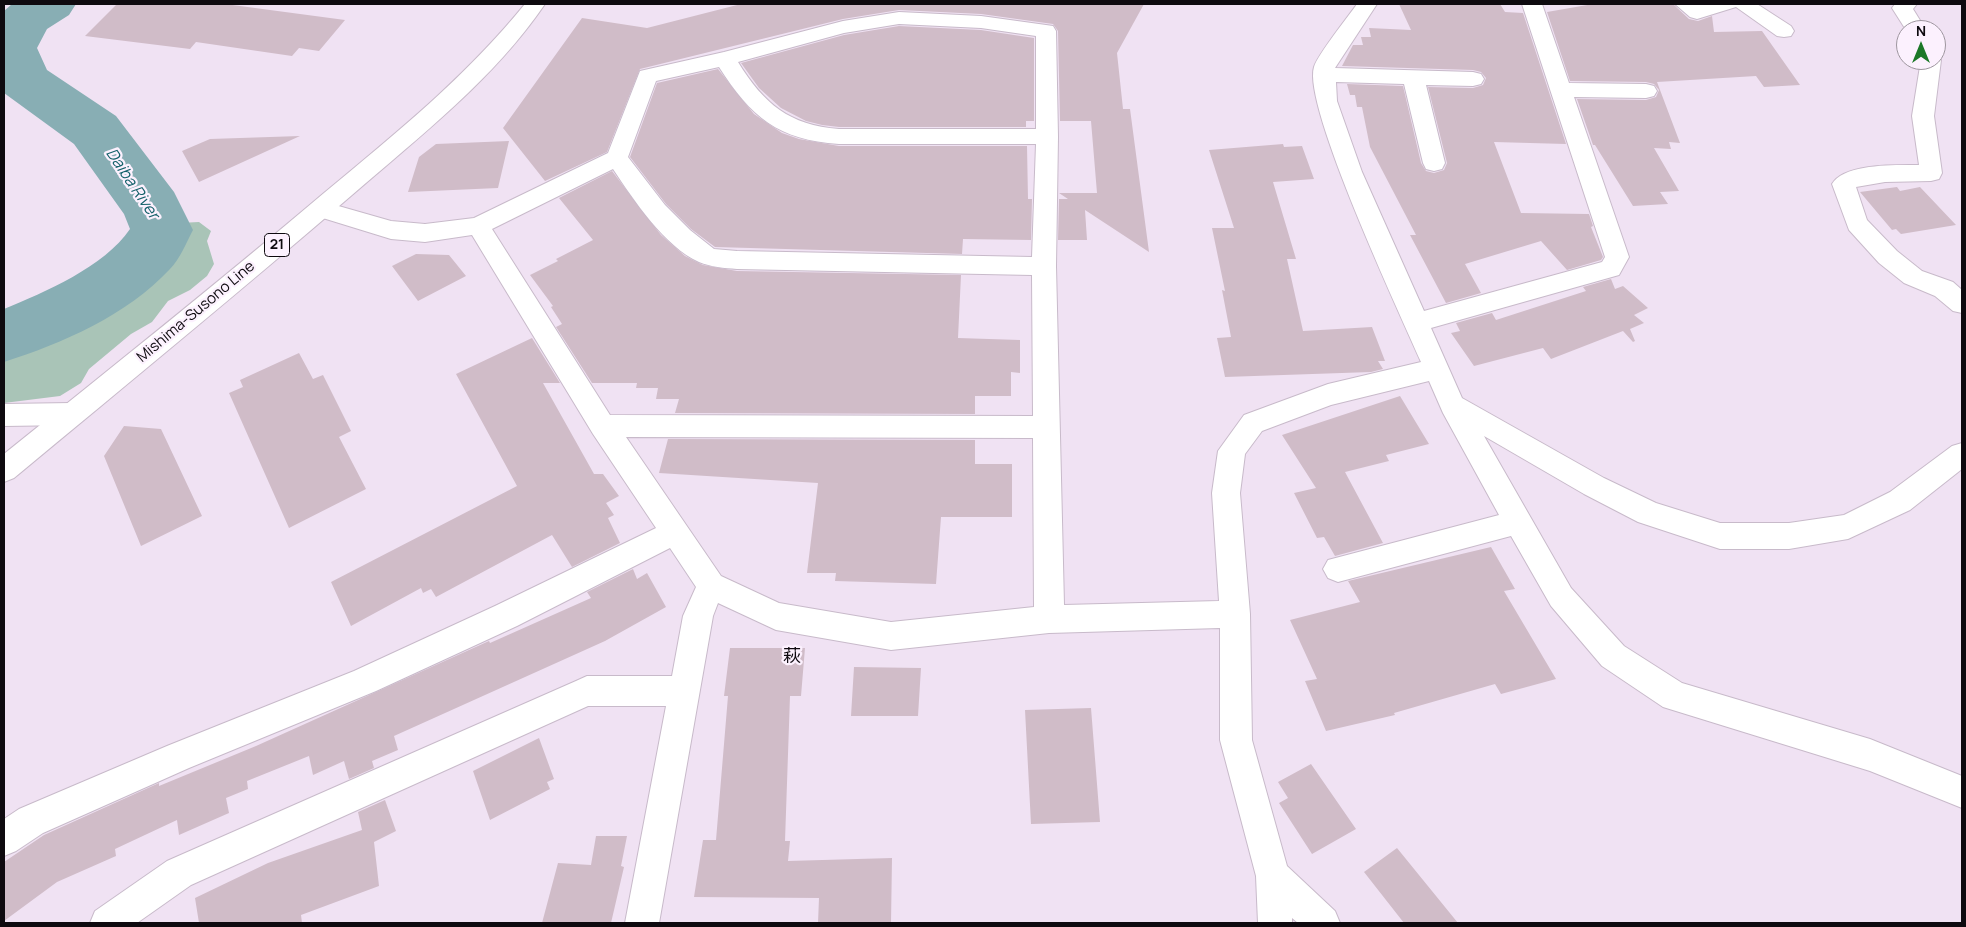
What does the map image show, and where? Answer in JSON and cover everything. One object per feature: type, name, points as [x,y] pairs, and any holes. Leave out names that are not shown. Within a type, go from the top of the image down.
[{"type":"street","name":"Mishima-Susono Line","points":[[4,470],[321,209],[475,73],[511,36],[535,4]]},
{"type":"street","points":[[843,27],[859,4]]},
{"type":"street","points":[[1367,4],[1324,67],[1326,101],[1351,172],[1452,405],[1561,597],[1613,656],[1674,696],[1870,755],[1962,792]]},
{"type":"street","points":[[1417,322],[1610,269],[1615,265],[1617,257],[1532,4]]},
{"type":"street","points":[[1685,4],[1697,12],[1728,4]]},
{"type":"street","points":[[1744,4],[1784,31]]},
{"type":"street","points":[[1907,4],[1902,8],[1908,20]]},
{"type":"street","points":[[321,209],[370,226],[391,230],[425,233],[478,226],[617,158],[647,76],[725,59],[843,27],[899,18],[980,22],[1046,31],[1047,137],[1044,266],[1049,619]]},
{"type":"street","points":[[725,59],[742,87],[768,114],[787,125],[808,133],[1047,137]]},
{"type":"street","points":[[1930,70],[1923,116],[1931,173],[1868,176],[1849,180],[1843,184],[1857,224],[1888,257],[1913,277],[1944,289],[1962,304]]},
{"type":"street","points":[[1324,75],[1473,79]]},
{"type":"street","points":[[1413,77],[1434,163]]},
{"type":"street","points":[[1560,90],[1646,91]]},
{"type":"street","points":[[617,158],[636,187],[686,242],[708,256],[737,260],[1044,266]]},
{"type":"street","points":[[478,226],[603,426],[711,585],[776,616],[891,636],[1049,619],[1235,614]]},
{"type":"street","points":[[1289,923],[1273,876],[1236,740],[1235,614],[1226,493],[1232,451],[1253,423],[1328,395],[1436,369]]},
{"type":"street","points":[[1452,405],[1594,486],[1648,513],[1720,536],[1789,536],[1848,527],[1900,501],[1962,454]]},
{"type":"street","points":[[4,415],[72,414]]},
{"type":"street","points":[[603,426],[1046,427]]},
{"type":"street","points":[[1338,569],[1519,522]]},
{"type":"street","points":[[4,839],[31,820],[178,757],[374,677],[506,616],[675,532]]},
{"type":"street","points":[[642,923],[698,616],[711,585]]},
{"type":"street","points":[[107,923],[179,873],[587,692],[683,692]]},
{"type":"street","points":[[1273,876],[1275,923]]},
{"type":"street","points":[[1273,876],[1323,923]]},
{"type":"green space","points":[[199,222],[211,231],[207,241],[214,264],[207,276],[190,290],[168,301],[152,322],[131,334],[89,369],[81,383],[60,396],[4,403],[4,347],[35,340],[116,291],[167,244],[169,231],[179,223]]},
{"type":"building","points":[[117,4],[225,4],[345,20],[319,51],[299,48],[292,56],[196,42],[190,49],[85,36]]},
{"type":"building","points":[[741,4],[1144,4],[1117,53],[1123,109],[1130,109],[1149,252],[1085,210],[1087,240],[1058,240],[1059,199],[1068,199],[1059,193],[1097,193],[1091,121],[1060,121],[1058,31],[1053,24],[981,14],[899,10],[843,19],[640,69],[607,152],[545,181],[503,128],[582,18],[647,28]]},
{"type":"building","points":[[1399,4],[1500,4],[1505,12],[1523,13],[1566,144],[1494,142],[1521,213],[1589,214],[1593,226],[1591,227],[1603,257],[1601,260],[1567,270],[1541,241],[1465,264],[1481,293],[1446,303],[1410,235],[1416,235],[1370,147],[1362,107],[1357,107],[1355,95],[1350,95],[1347,84],[1403,86],[1421,163],[1426,171],[1434,173],[1444,170],[1447,163],[1428,87],[1473,88],[1483,85],[1486,78],[1481,72],[1473,70],[1342,66],[1353,45],[1363,45],[1361,37],[1371,37],[1369,28],[1411,30]]},
{"type":"building","points":[[1593,4],[1673,4],[1689,19],[1698,21],[1712,16],[1714,32],[1762,31],[1800,85],[1764,87],[1756,76],[1657,82],[1680,143],[1669,142],[1671,149],[1654,148],[1679,191],[1660,192],[1668,204],[1633,206],[1595,145],[1593,145],[1577,99],[1646,100],[1656,97],[1659,90],[1654,84],[1646,82],[1570,81],[1547,12]]},
{"type":"building","points":[[899,26],[981,30],[1034,38],[1034,121],[1026,121],[1026,127],[839,127],[822,125],[806,121],[781,108],[759,88],[741,63],[844,35]]},
{"type":"building","points":[[718,69],[754,114],[782,133],[799,139],[839,146],[1027,146],[1028,199],[1032,199],[1031,240],[963,239],[962,254],[715,247],[691,229],[666,204],[630,157],[657,83]]},
{"type":"building","points":[[300,136],[199,182],[182,151],[210,139]]},
{"type":"building","points":[[509,141],[498,188],[408,192],[419,157],[436,144]]},
{"type":"building","points":[[1283,144],[1284,147],[1302,146],[1314,179],[1273,182],[1296,259],[1287,259],[1303,331],[1372,327],[1385,361],[1378,361],[1383,369],[1371,372],[1225,377],[1217,338],[1231,337],[1222,290],[1225,291],[1212,228],[1234,228],[1209,150]]},
{"type":"building","points":[[612,171],[661,235],[685,256],[703,265],[737,271],[961,275],[958,338],[1020,340],[1020,373],[1011,372],[1011,396],[975,396],[975,414],[675,413],[679,399],[656,399],[658,388],[636,388],[637,383],[592,383],[556,327],[562,324],[551,307],[553,306],[530,275],[593,240],[559,198]]},
{"type":"building","points":[[1897,187],[1900,191],[1920,187],[1956,225],[1901,234],[1896,229],[1892,230],[1860,192]]},
{"type":"building","points":[[416,254],[449,255],[466,276],[418,301],[392,266]]},
{"type":"building","points":[[1611,279],[1615,289],[1623,286],[1648,308],[1634,315],[1644,323],[1630,329],[1635,341],[1633,342],[1623,331],[1551,359],[1543,348],[1474,366],[1451,333],[1460,331],[1456,323],[1492,313],[1496,320],[1586,291],[1583,287]]},
{"type":"building","points":[[532,338],[560,383],[543,383],[594,474],[603,474],[619,496],[606,503],[614,515],[608,518],[620,543],[572,567],[552,535],[436,597],[431,589],[423,593],[421,588],[351,626],[331,582],[517,486],[456,374]]},
{"type":"building","points":[[299,353],[313,379],[323,375],[351,431],[339,437],[366,489],[289,528],[229,393],[243,387],[240,380]]},
{"type":"building","points":[[1400,396],[1429,444],[1386,455],[1389,461],[1345,472],[1383,543],[1335,556],[1324,537],[1317,538],[1294,493],[1316,488],[1282,435]]},
{"type":"building","points":[[124,426],[161,429],[202,516],[141,546],[104,456]]},
{"type":"building","points":[[668,439],[975,440],[975,464],[1012,464],[1012,517],[941,517],[936,584],[835,581],[836,573],[807,573],[818,483],[659,473]]},
{"type":"building","points":[[1491,547],[1515,589],[1504,591],[1556,679],[1501,694],[1495,684],[1394,713],[1395,715],[1326,731],[1305,681],[1317,679],[1290,620],[1360,602],[1348,581]]},
{"type":"building","points":[[633,569],[637,579],[647,573],[666,607],[605,641],[394,736],[398,750],[372,761],[374,768],[349,779],[344,761],[313,775],[309,756],[247,781],[248,789],[226,798],[229,813],[179,835],[177,820],[115,849],[116,856],[57,882],[4,921],[4,862],[44,835],[159,783],[159,786],[256,746],[489,641],[490,643],[591,598],[587,592]]},
{"type":"building","points":[[730,648],[805,648],[801,696],[790,696],[785,841],[790,841],[788,861],[892,858],[891,923],[818,923],[819,898],[694,897],[703,840],[716,840],[728,696],[724,696]]},
{"type":"building","points":[[854,667],[921,668],[918,716],[851,716]]},
{"type":"building","points":[[1091,708],[1100,822],[1031,824],[1025,710]]},
{"type":"building","points":[[539,738],[554,779],[547,782],[550,789],[490,820],[473,771]]},
{"type":"building","points":[[1311,764],[1356,829],[1312,854],[1279,803],[1288,798],[1278,782]]},
{"type":"building","points":[[385,800],[396,831],[374,842],[379,886],[301,915],[302,923],[199,923],[195,898],[268,863],[362,830],[358,812]]},
{"type":"building","points":[[596,836],[627,836],[621,866],[624,867],[611,923],[542,923],[558,863],[591,865]]},
{"type":"building","points":[[1397,848],[1458,923],[1404,923],[1364,872]]},
{"type":"waterway","name":"Daiba River","points":[[4,336],[42,321],[98,292],[132,267],[147,253],[162,230],[152,207],[95,130],[24,81],[10,48],[25,19],[50,4]]},
{"type":"district","name":"萩","points":[[792,657]]}]
